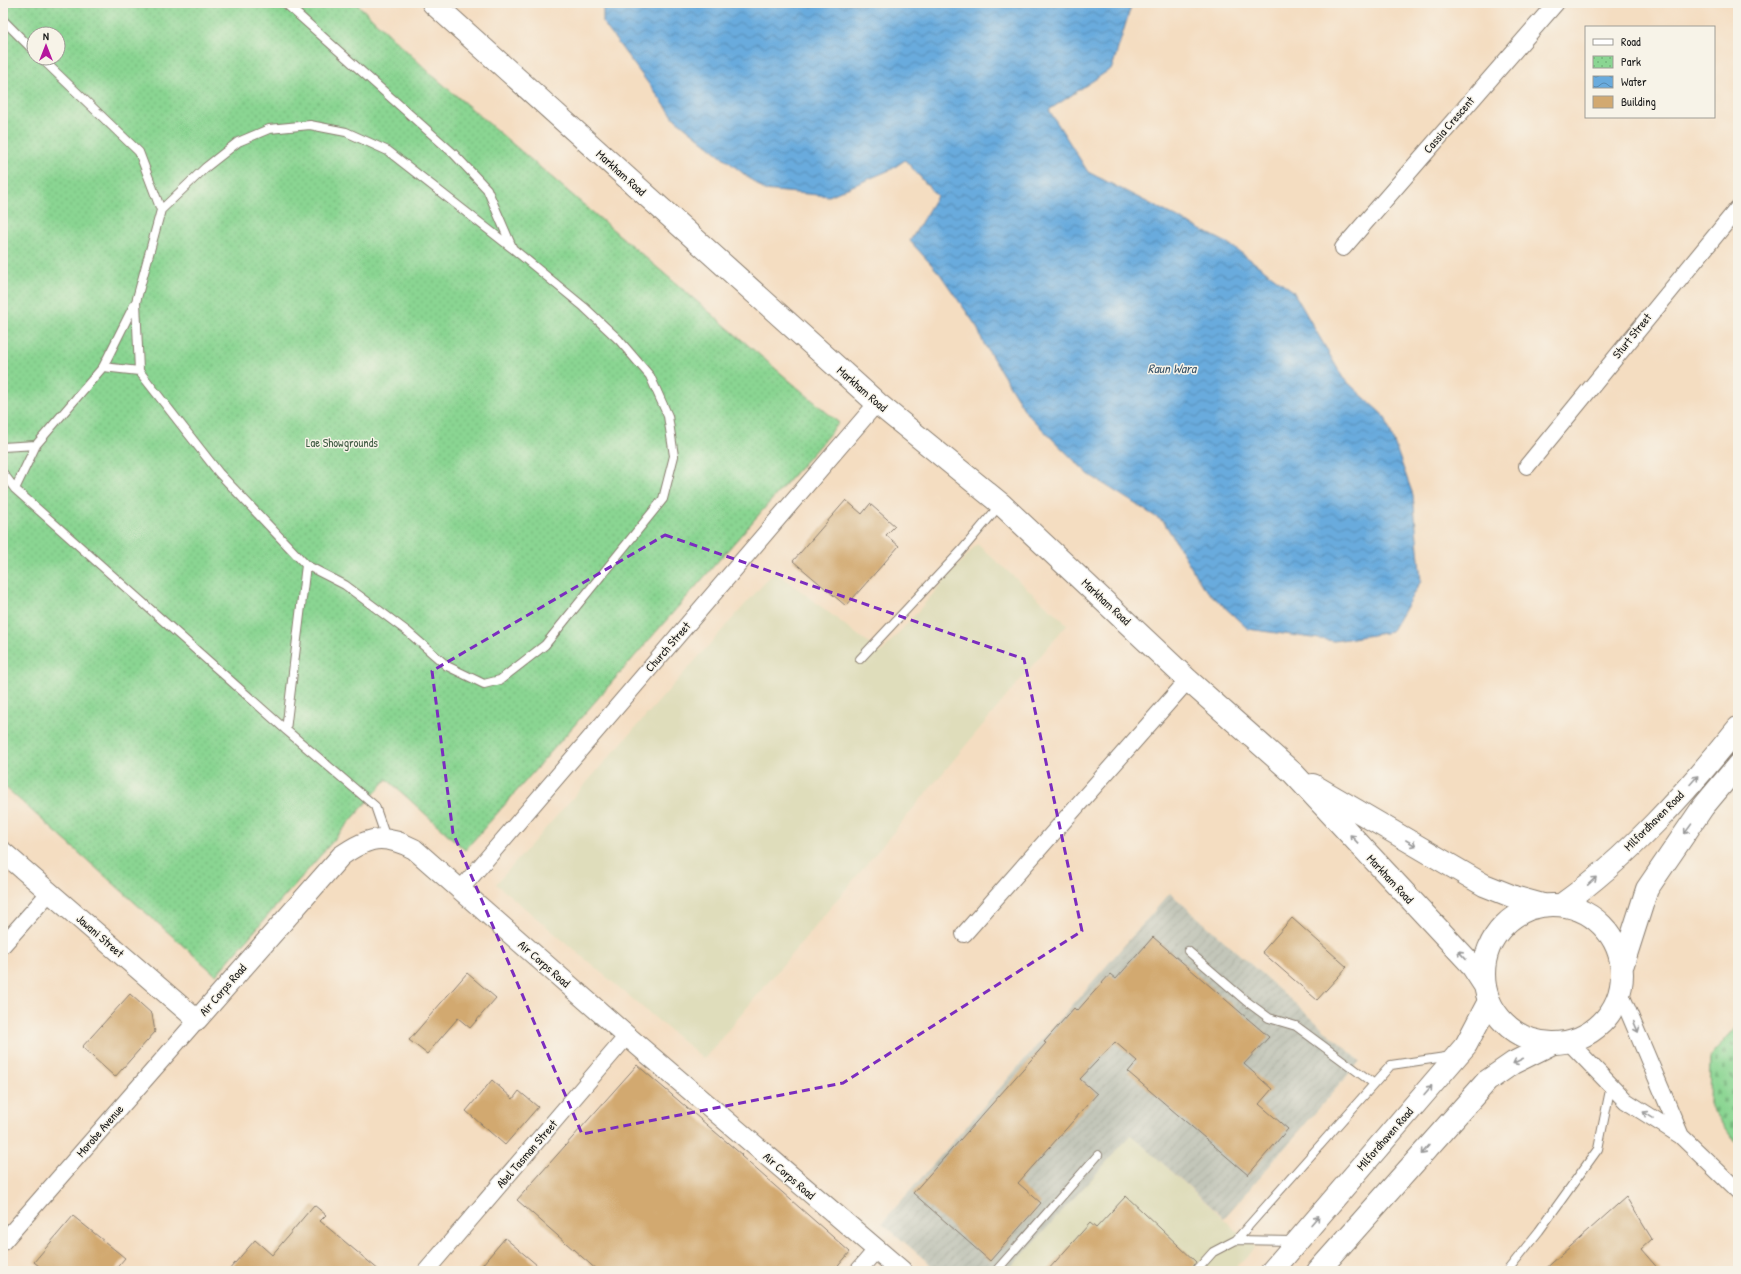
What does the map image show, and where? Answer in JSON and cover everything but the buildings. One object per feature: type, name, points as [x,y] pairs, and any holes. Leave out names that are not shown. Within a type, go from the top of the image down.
[{"type":"main road","name":"Markham Road","points":[[433,3],[877,403],[1000,504],[1188,680],[1293,773],[1470,963],[1487,993]]},
{"type":"main road","name":"Milfordhaven Road","points":[[1552,905],[1586,887],[1667,810],[1738,728]]},
{"type":"main road","points":[[1622,964],[1647,889],[1703,807],[1738,765]]},
{"type":"main road","name":"Markham Road","points":[[1293,773],[1484,884],[1514,897],[1552,905]]},
{"type":"main road","points":[[1318,1271],[1487,1081],[1513,1063],[1561,1042],[1582,1037],[1601,1025],[1615,1007],[1622,986],[1622,964],[1616,942],[1602,924],[1583,911],[1552,905],[1522,912],[1504,925],[1491,943],[1484,964],[1487,993],[1501,1020],[1518,1034],[1539,1042],[1561,1042]]},
{"type":"main road","name":"Milfordhaven Road","points":[[1272,1271],[1458,1055],[1475,1030],[1487,993]]},
{"type":"street","name":"Cassia Crescent","points":[[1343,248],[1556,3]]},
{"type":"street","name":"Sturt Street","points":[[1527,466],[1738,208]]},
{"type":"street","name":"Church Street","points":[[460,890],[877,403]]},
{"type":"street","points":[[964,934],[1188,680]]},
{"type":"street","name":"Air Corps Road","points":[[197,1020],[341,856],[357,844],[370,839],[386,838],[398,840],[414,849],[627,1036],[902,1271]]},
{"type":"street","name":"Jawani Street","points":[[3,852],[197,1020]]},
{"type":"street","points":[[3,945],[49,893]]},
{"type":"street","points":[[1620,992],[1681,1136]]},
{"type":"street","name":"Morobe Avenue","points":[[3,1242],[197,1020]]},
{"type":"street","name":"Abel Tasman Street","points":[[426,1271],[627,1036]]},
{"type":"street","points":[[1561,1042],[1626,1101],[1681,1136],[1738,1191]]},
{"type":"street","points":[[858,1271],[876,1250]]},
{"type":"lane","points":[[285,3],[454,154],[487,189],[512,248]]},
{"type":"lane","points":[[3,20],[26,44]]},
{"type":"lane","points":[[49,66],[139,152],[161,210]]},
{"type":"lane","points":[[15,489],[36,445],[103,367],[136,302],[161,210],[204,168],[238,142],[269,130],[310,125],[346,132],[388,151],[512,248],[584,307],[614,335],[650,376],[668,416],[674,456],[663,499],[545,646],[500,680],[484,684],[447,666],[408,632],[345,585],[306,565],[219,473],[139,370],[136,302]]},
{"type":"lane","points":[[103,367],[139,370]]},
{"type":"lane","points":[[3,447],[36,445]]},
{"type":"lane","points":[[3,473],[15,489],[286,730],[375,806],[386,838]]},
{"type":"lane","points":[[860,659],[962,550],[1000,504]]},
{"type":"lane","points":[[286,730],[306,565]]},
{"type":"lane","points":[[1188,951],[1246,1001],[1269,1018],[1296,1026],[1373,1083]]},
{"type":"lane","points":[[1196,1271],[1213,1252],[1236,1240],[1390,1065],[1458,1055]]},
{"type":"lane","points":[[1507,1271],[1539,1232],[1598,1149],[1611,1086]]},
{"type":"lane","points":[[996,1271],[1098,1155]]},
{"type":"lane","points":[[1236,1240],[1298,1241]]},
{"type":"highlighted area","points":[[665,535],[1024,659],[1082,931],[843,1083],[582,1134],[453,833],[432,671]]},
{"type":"shaded area","points":[[977,544],[1067,624],[704,1059],[496,884],[775,571],[881,653]]},
{"type":"shaded area","points":[[1170,893],[1360,1061],[1224,1218],[1131,1135],[1008,1271],[938,1271],[882,1223]]},
{"type":"shaded area","points":[[1131,1135],[1255,1247],[1233,1271],[1008,1271]]},
{"type":"green space","name":"Lae Showgrounds","points":[[3,3],[356,3],[432,75],[839,423],[465,850],[387,779],[216,975],[3,785]]},
{"type":"green space","points":[[1738,1025],[1738,1146],[1709,1103],[1710,1057]]},
{"type":"water","name":"Raun Wara","points":[[603,3],[1132,3],[1112,68],[1049,110],[1088,172],[1229,244],[1293,291],[1343,378],[1385,417],[1413,495],[1421,581],[1391,632],[1334,641],[1248,629],[1203,587],[1164,522],[1088,474],[1027,414],[983,342],[977,327],[940,274],[910,241],[937,196],[905,160],[892,169],[829,196],[764,190],[675,119],[603,23]]}]
